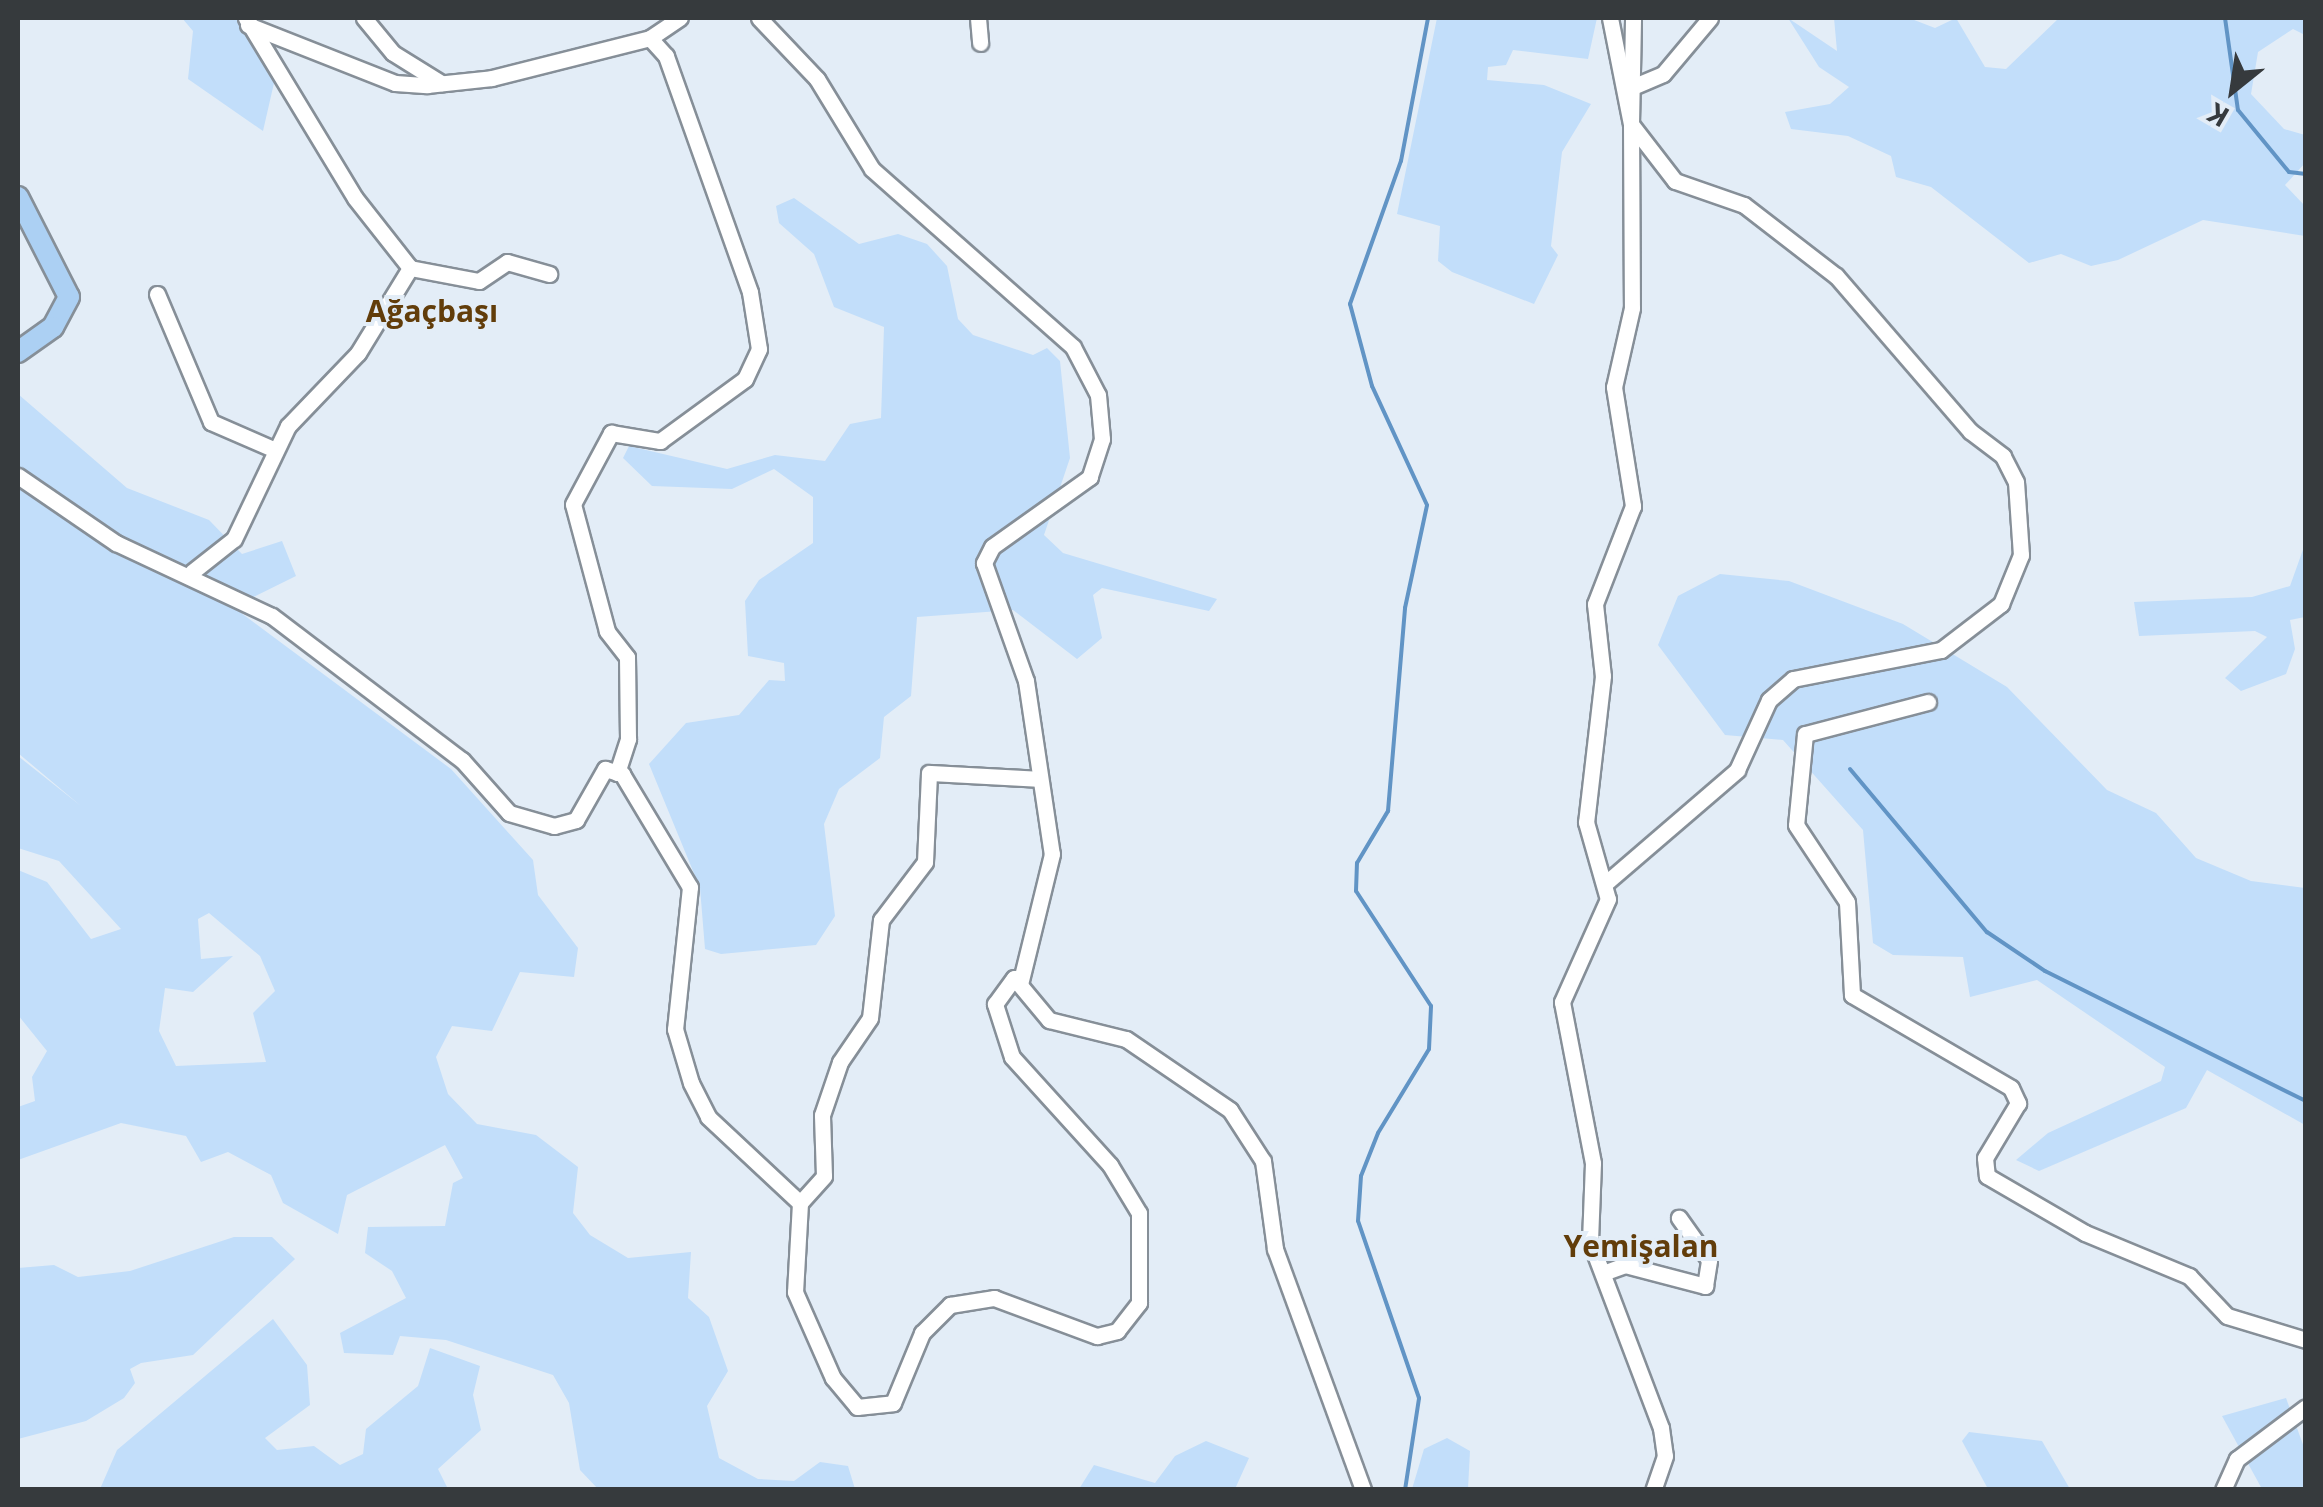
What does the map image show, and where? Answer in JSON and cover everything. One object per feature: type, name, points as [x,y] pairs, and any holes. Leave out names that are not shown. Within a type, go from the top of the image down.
[{"type":"main road","points":[[18,197],[69,296],[53,327],[18,352]]},
{"type":"street","points":[[364,18],[393,53],[442,83]]},
{"type":"street","points":[[247,21],[395,83],[442,83],[650,38],[680,18]]},
{"type":"street","points":[[759,18],[817,79],[872,169],[1059,334],[1098,395],[1102,439],[1090,477],[992,547],[984,563],[1026,680],[1052,854],[1020,984]]},
{"type":"street","points":[[978,18],[980,44]]},
{"type":"street","points":[[1607,882],[1737,770],[1769,700],[1794,679],[1941,650],[2001,604],[2021,554],[2016,482],[2003,456],[1970,432],[1836,276],[1744,205],[1675,180],[1632,124],[1610,18]]},
{"type":"street","points":[[1633,18],[1637,84],[1632,124],[1632,308],[1614,387],[1632,506],[1595,604],[1602,676],[1586,822],[1607,882],[1598,934],[1562,1002],[1593,1163],[1590,1241],[1661,1428],[1665,1456],[1654,1490]]},
{"type":"street","points":[[1637,84],[1663,74],[1710,18]]},
{"type":"street","points":[[247,21],[355,198],[410,268],[478,281],[507,262],[549,274]]},
{"type":"street","points":[[617,773],[628,739],[627,656],[607,631],[573,504],[611,433],[660,441],[745,380],[760,349],[750,292],[666,56],[650,38]]},
{"type":"street","points":[[192,572],[234,539],[273,448],[358,353],[410,268]]},
{"type":"street","points":[[158,294],[211,422],[273,448]]},
{"type":"street","points":[[18,476],[116,543],[192,572],[380,692],[509,814],[554,826],[576,820],[605,769],[617,773],[666,835],[690,887],[676,1029],[692,1082],[708,1118],[800,1203]]},
{"type":"street","points":[[1928,702],[1805,734],[1796,825],[1847,902],[1852,995],[2010,1088],[2018,1103],[1985,1158],[1987,1176],[2085,1233],[2176,1268],[2228,1316],[2306,1340]]},
{"type":"street","points":[[1039,779],[929,773],[925,862],[881,920],[870,1018],[840,1062],[822,1115],[824,1176],[800,1203],[795,1292],[833,1378],[857,1408],[893,1403],[922,1333],[950,1305],[994,1298],[1080,1336],[1116,1331],[1132,1317],[1144,1264],[1138,1213],[1110,1165],[1012,1057],[996,1004],[1005,982],[1020,984],[1049,1020],[1126,1039],[1230,1110],[1263,1160],[1275,1248],[1363,1490]]},
{"type":"street","points":[[1603,1273],[1625,1265],[1706,1286],[1709,1260],[1679,1218]]},
{"type":"street","points":[[2223,1490],[2237,1458],[2306,1407]]},
{"type":"shaded area","points":[[182,18],[237,18],[274,83],[263,131],[188,79],[193,31]]},
{"type":"shaded area","points":[[1437,18],[1597,18],[1588,59],[1513,50],[1506,65],[1488,67],[1487,80],[1544,85],[1591,104],[1562,152],[1551,246],[1558,255],[1534,304],[1452,272],[1438,261],[1440,226],[1397,214]]},
{"type":"shaded area","points":[[1788,18],[1837,51],[1834,18],[1909,18],[1935,28],[1956,18],[1985,67],[2006,69],[2059,18],[2305,18],[2305,35],[2293,29],[2258,52],[2251,94],[2284,129],[2305,135],[2305,163],[2285,185],[2305,206],[2305,236],[2203,220],[2118,260],[2091,266],[2061,254],[2029,263],[1931,187],[1896,177],[1891,156],[1848,136],[1791,129],[1785,112],[1830,104],[1849,87],[1819,67]]},
{"type":"shaded area","points":[[794,198],[859,244],[898,234],[927,244],[947,266],[958,319],[973,335],[1033,355],[1047,348],[1060,361],[1070,458],[1044,535],[1063,553],[1217,599],[1209,611],[1102,588],[1093,595],[1102,638],[1077,659],[1013,610],[917,617],[911,696],[884,717],[880,758],[839,789],[824,824],[835,916],[816,945],[721,954],[705,949],[700,888],[649,764],[686,723],[739,715],[769,680],[785,681],[784,663],[748,656],[745,601],[759,580],[813,543],[813,497],[774,469],[732,489],[652,486],[623,458],[629,446],[727,469],[775,455],[825,461],[850,424],[881,418],[884,327],[834,307],[814,254],[779,223],[776,206]]},
{"type":"shaded area","points":[[18,394],[127,488],[209,520],[242,554],[282,541],[296,576],[233,607],[451,769],[533,860],[538,895],[578,948],[574,977],[520,972],[492,1031],[452,1026],[436,1057],[448,1094],[477,1124],[536,1135],[578,1167],[573,1213],[590,1235],[628,1258],[691,1252],[688,1298],[709,1317],[728,1371],[707,1406],[719,1458],[758,1479],[794,1481],[820,1462],[848,1466],[855,1489],[598,1489],[580,1470],[569,1403],[553,1375],[446,1340],[400,1336],[393,1355],[344,1353],[340,1333],[406,1298],[392,1271],[365,1253],[368,1227],[445,1226],[453,1183],[463,1178],[445,1145],[347,1195],[338,1234],[283,1203],[271,1175],[228,1152],[201,1162],[186,1136],[121,1123],[18,1160],[18,1107],[35,1101],[32,1077],[47,1051],[18,1015],[18,870],[47,882],[91,939],[121,929],[59,861],[18,848],[18,756],[81,806],[18,753]],"holes":[[[209,913],[260,956],[275,991],[253,1013],[266,1062],[176,1066],[159,1031],[165,988],[193,992],[233,956],[201,959],[198,919]]]},
{"type":"shaded area","points":[[2305,544],[2305,617],[2290,620],[2295,649],[2286,674],[2241,691],[2225,678],[2267,637],[2255,631],[2139,636],[2134,602],[2252,597],[2290,586]]},
{"type":"shaded area","points":[[1720,574],[1789,581],[1903,624],[2007,687],[2107,790],[2156,813],[2196,858],[2251,881],[2305,888],[2305,1125],[2207,1070],[2186,1108],[2039,1171],[2016,1160],[2048,1133],[2161,1081],[2165,1067],[2037,980],[1970,997],[1963,957],[1893,955],[1873,943],[1863,830],[1783,740],[1725,735],[1658,645],[1678,596]]},
{"type":"shaded area","points":[[234,1237],[272,1237],[295,1259],[193,1355],[141,1363],[130,1369],[135,1383],[124,1398],[86,1421],[18,1439],[18,1268],[54,1265],[78,1277],[130,1271]]},
{"type":"shaded area","points":[[273,1319],[307,1365],[310,1405],[265,1438],[277,1450],[314,1446],[340,1465],[363,1454],[366,1429],[418,1386],[430,1348],[480,1366],[473,1395],[481,1430],[438,1469],[448,1489],[100,1489],[117,1450]]},
{"type":"shaded area","points":[[2286,1398],[2305,1450],[2305,1489],[2262,1489],[2222,1416]]},
{"type":"shaded area","points":[[1969,1432],[2042,1441],[2070,1489],[1988,1489],[1962,1441]]},
{"type":"shaded area","points":[[1447,1438],[1470,1451],[1468,1489],[1412,1489],[1424,1449]]},
{"type":"shaded area","points":[[1206,1441],[1249,1458],[1235,1489],[1079,1489],[1094,1465],[1155,1483],[1175,1456]]},
{"type":"waterway","points":[[1405,1490],[1419,1398],[1358,1221],[1361,1176],[1378,1133],[1429,1049],[1431,1006],[1356,891],[1357,863],[1388,811],[1405,608],[1427,505],[1372,386],[1350,304],[1401,161],[1428,18]]},
{"type":"waterway","points":[[2225,18],[2238,110],[2289,172],[2306,174]]},
{"type":"waterway","points":[[1850,769],[1987,932],[2045,971],[2306,1101]]},
{"type":"district","name":"Ağaçbaşı","points":[[432,311]]},
{"type":"district","name":"Yemişalan","points":[[1641,1246]]}]
